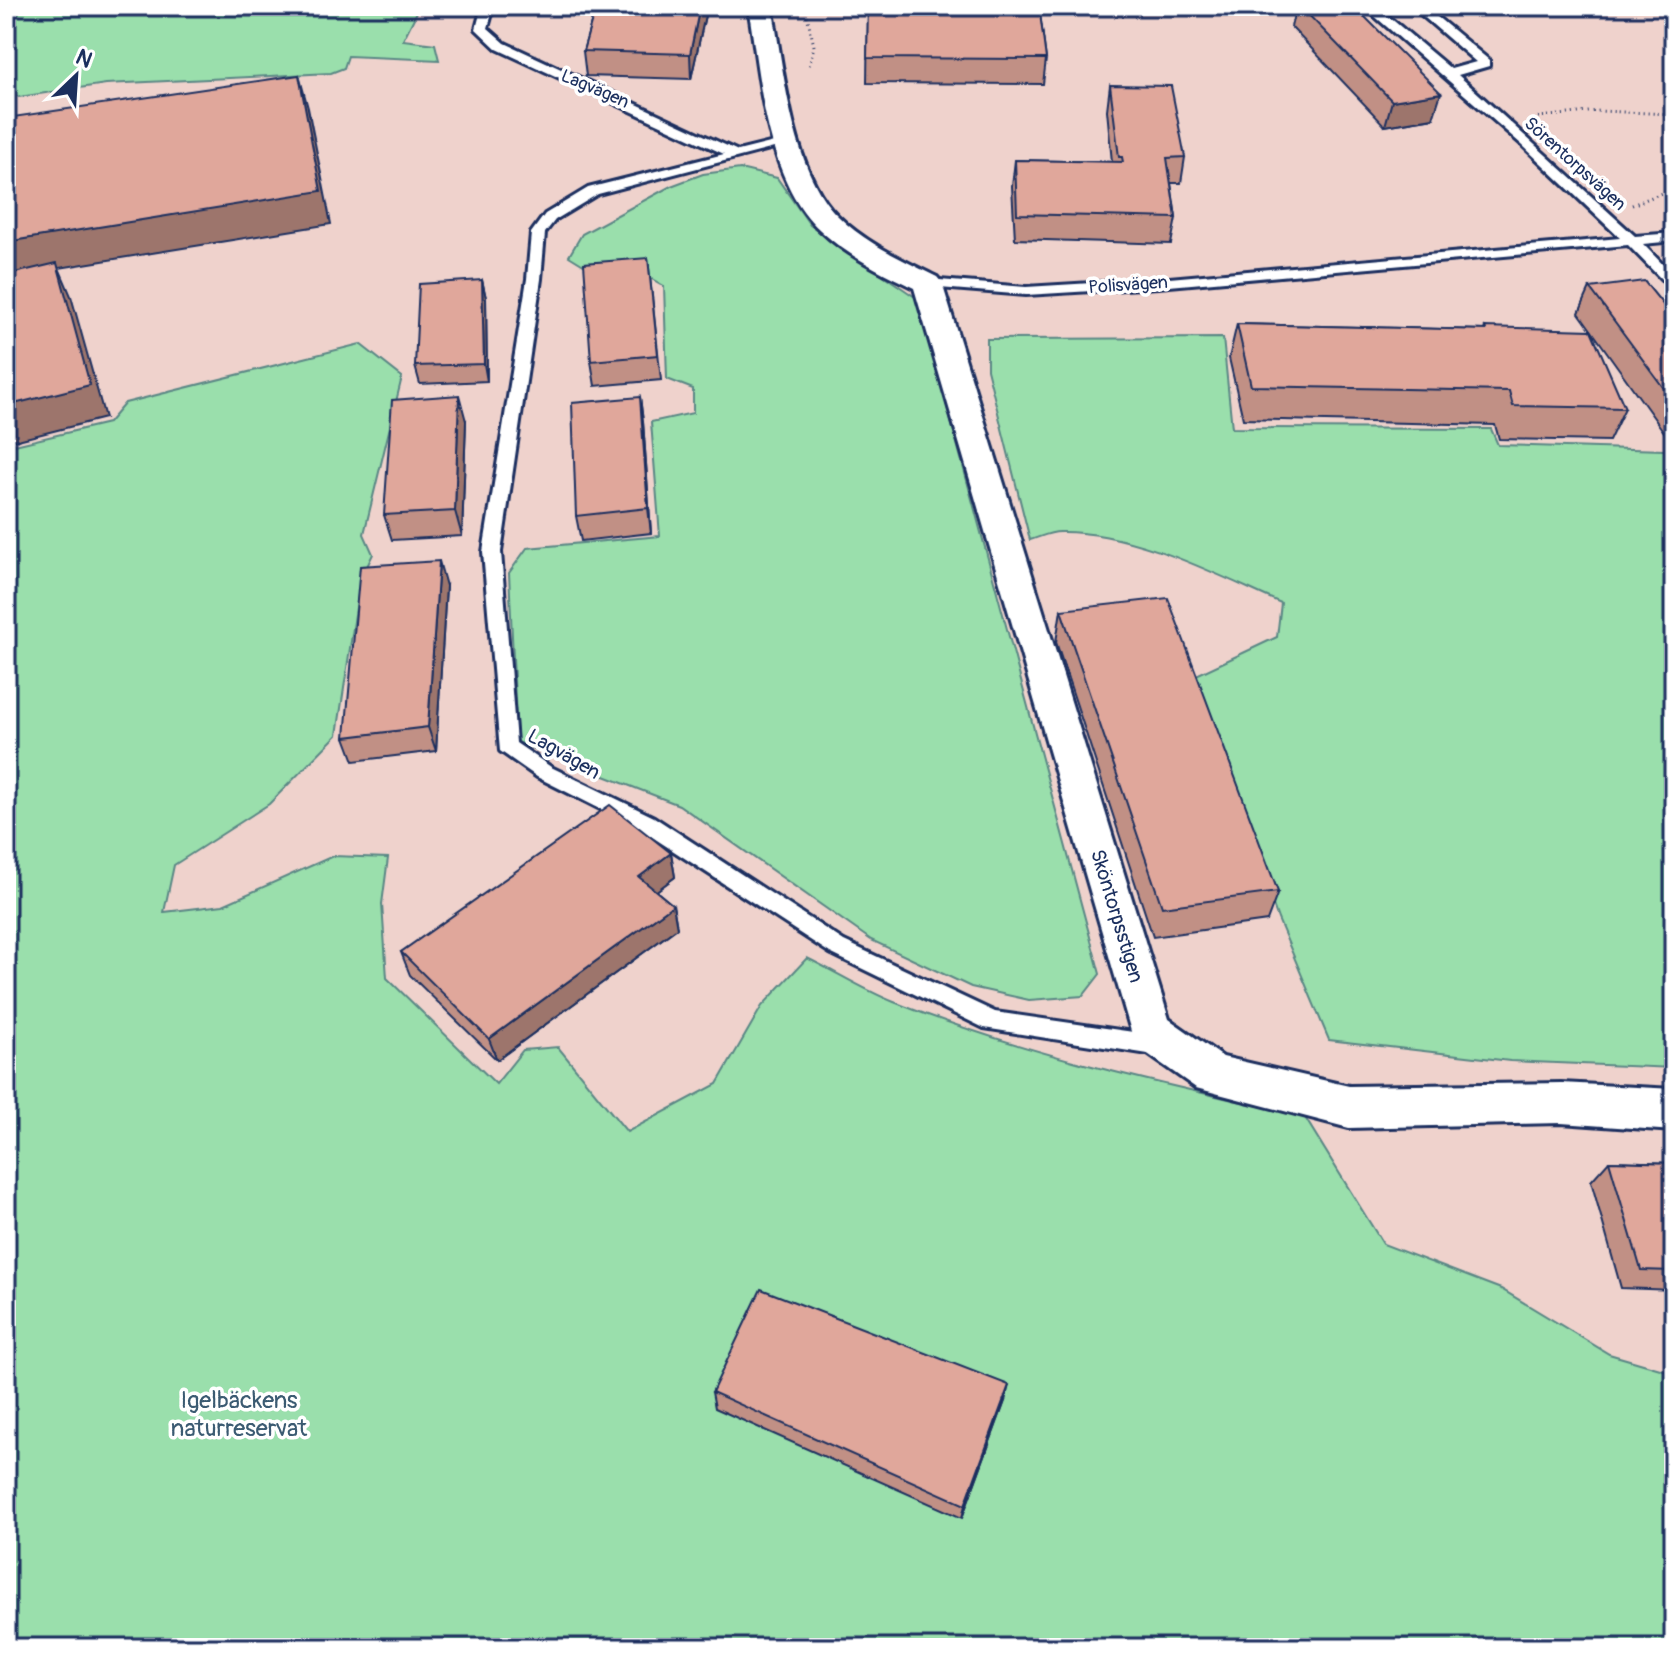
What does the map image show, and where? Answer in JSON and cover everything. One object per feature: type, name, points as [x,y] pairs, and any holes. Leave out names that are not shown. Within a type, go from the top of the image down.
[{"type":"street","name":"Polisvägen","points":[[760,6],[786,143],[820,214],[874,256],[927,283]]},
{"type":"street","name":"Sköntorpsstigen","points":[[927,283],[1151,1031],[1212,1074],[1349,1107],[1561,1103],[1674,1110]]},
{"type":"lane","name":"Lagvägen","points":[[488,6],[482,29],[501,46],[734,154]]},
{"type":"lane","name":"Sörentorpsvägen","points":[[1369,6],[1449,73],[1633,242],[1674,284]]},
{"type":"lane","points":[[1417,6],[1485,63],[1449,73]]},
{"type":"lane","name":"Lagvägen","points":[[786,143],[593,191],[558,210],[542,224],[538,233],[534,279],[492,552],[507,746],[544,772],[647,823],[837,947],[992,1021],[1176,1048]]},
{"type":"lane","name":"Polisvägen","points":[[927,283],[1041,290],[1674,237]]},
{"type":"path","points":[[805,6],[814,46],[809,67]]},
{"type":"path","points":[[1501,121],[1599,111],[1674,114]]},
{"type":"path","points":[[1605,216],[1674,188]]},
{"type":"shaded area","points":[[6,6],[1674,6],[1674,1648],[6,1648]]},
{"type":"green space","points":[[6,6],[420,6],[403,40],[435,44],[439,60],[348,56],[344,68],[331,73],[106,84],[19,97],[6,91]]},
{"type":"green space","points":[[740,169],[777,178],[810,225],[918,299],[1100,974],[1083,996],[1029,1000],[971,987],[871,940],[679,805],[517,742],[509,573],[527,548],[660,536],[651,422],[693,413],[693,389],[667,379],[664,286],[636,270],[595,272],[569,256],[582,234],[671,186],[703,174]]},
{"type":"green space","points":[[1223,338],[1232,428],[1491,429],[1498,445],[1664,450],[1674,462],[1674,1068],[1510,1061],[1329,1040],[1278,919],[1192,677],[1277,637],[1281,603],[1145,546],[1088,534],[1060,532],[1030,540],[987,369],[987,339]]},
{"type":"green space","name":"Igelbäckens naturreservat","points":[[360,344],[402,377],[364,534],[373,554],[360,581],[337,735],[269,804],[174,865],[164,912],[223,905],[333,856],[388,858],[382,904],[387,978],[496,1084],[523,1050],[558,1047],[627,1132],[717,1084],[762,1006],[807,958],[894,1002],[994,1038],[1200,1093],[1304,1116],[1383,1244],[1501,1289],[1609,1354],[1674,1373],[1674,1648],[6,1648],[6,447],[108,423],[125,403]]},
{"type":"building","points":[[596,6],[700,6],[690,54],[583,51]]},
{"type":"building","points":[[910,6],[1039,6],[1046,59],[867,58],[868,8],[910,9]]},
{"type":"building","points":[[1300,6],[1354,6],[1441,93],[1392,101]]},
{"type":"building","points":[[299,75],[321,191],[6,242],[6,118]]},
{"type":"building","points":[[1110,85],[1171,86],[1185,157],[1167,158],[1176,218],[1017,214],[1015,160],[1123,162],[1119,157]]},
{"type":"building","points":[[648,258],[658,355],[591,361],[584,263]]},
{"type":"building","points":[[57,263],[90,385],[6,406],[6,275]]},
{"type":"building","points":[[482,280],[484,364],[415,366],[419,284]]},
{"type":"building","points":[[1644,281],[1674,318],[1674,402],[1590,288]]},
{"type":"building","points":[[1237,324],[1591,330],[1625,408],[1513,406],[1509,391],[1251,386]]},
{"type":"building","points":[[459,395],[455,511],[384,515],[392,400]]},
{"type":"building","points":[[640,397],[648,508],[576,516],[572,403]]},
{"type":"building","points":[[439,561],[428,727],[345,737],[360,566]]},
{"type":"building","points":[[1168,598],[1278,892],[1162,907],[1061,610]]},
{"type":"building","points":[[610,805],[671,853],[639,877],[673,905],[489,1039],[401,952]]},
{"type":"building","points":[[1609,1161],[1674,1163],[1674,1271],[1641,1270]]},
{"type":"building","points":[[761,1289],[1009,1385],[965,1505],[712,1392]]}]
